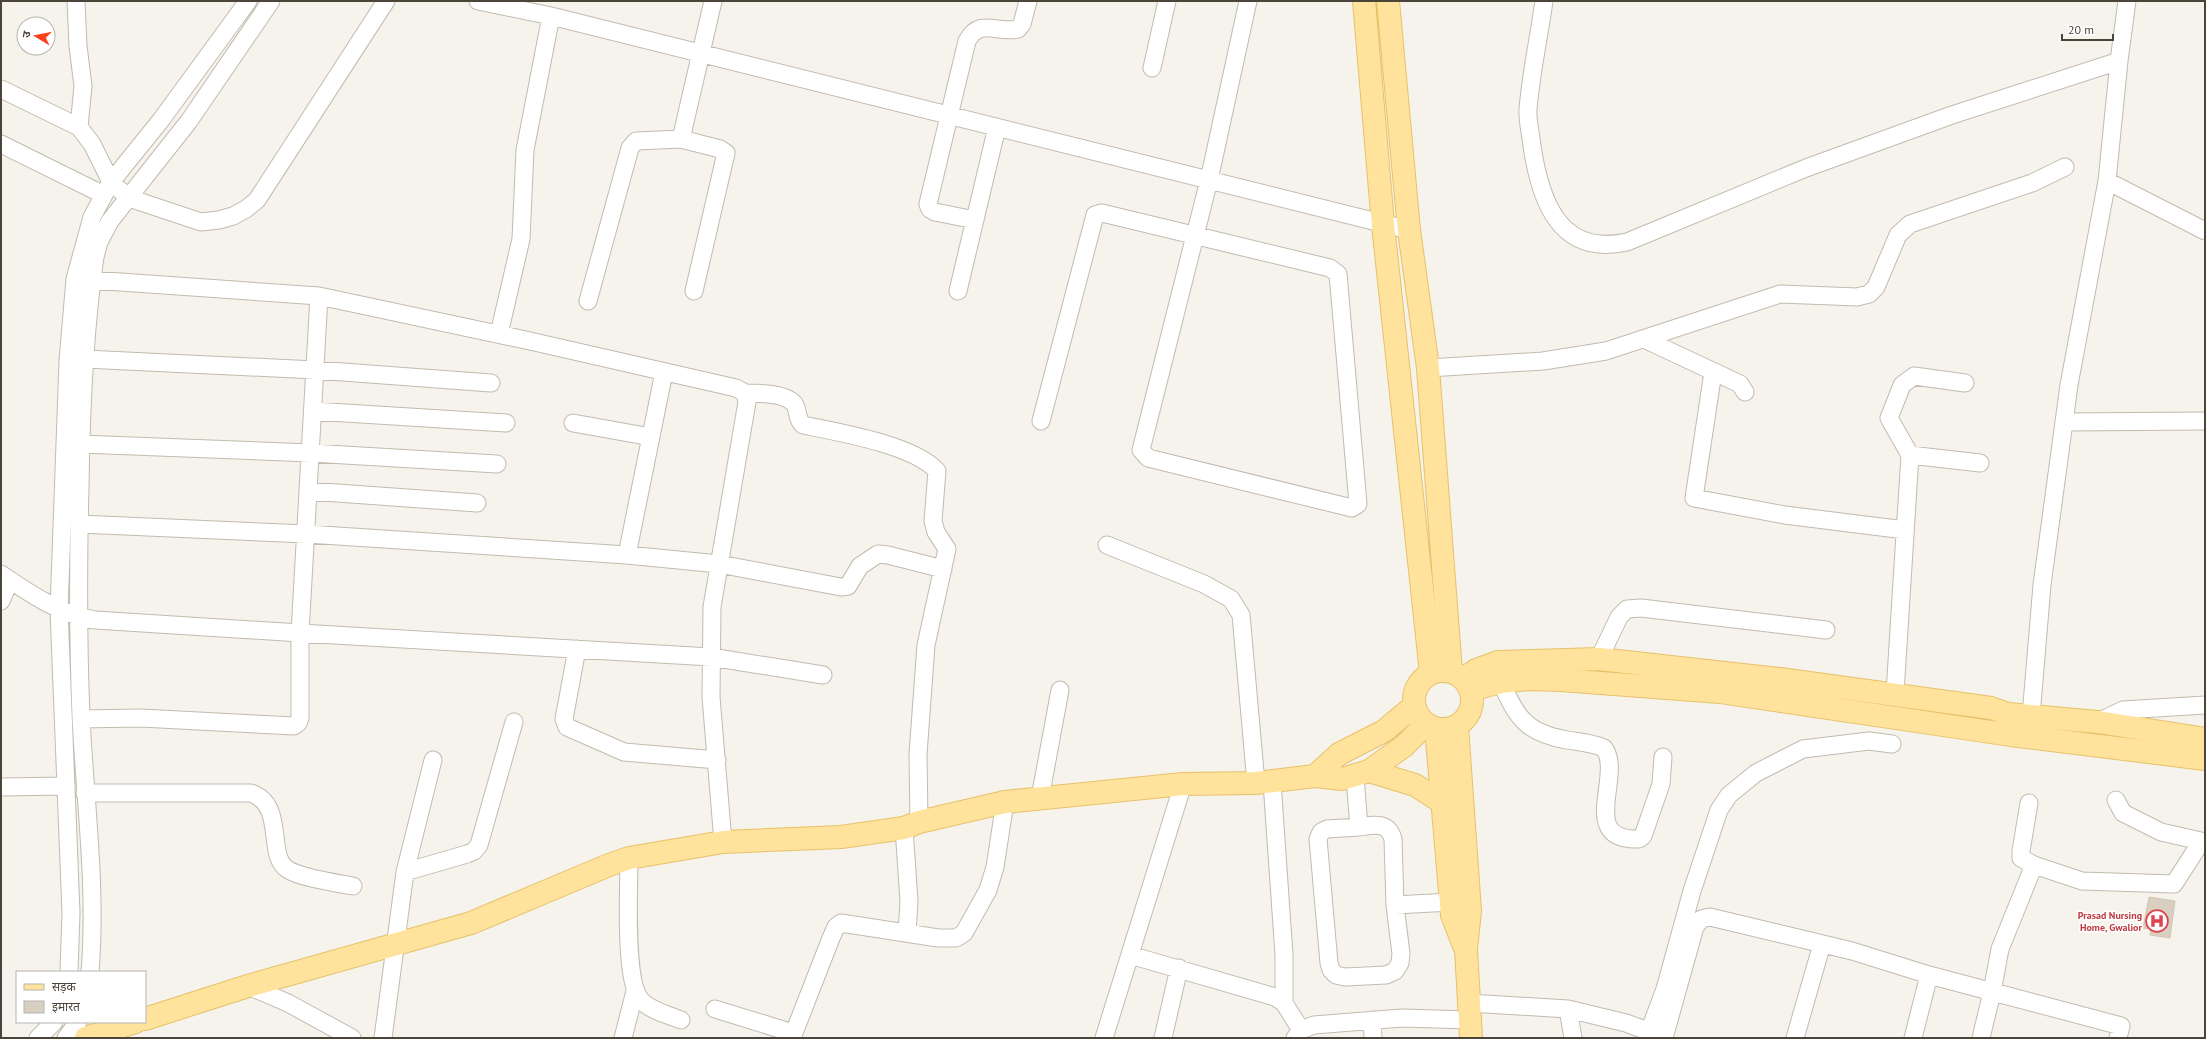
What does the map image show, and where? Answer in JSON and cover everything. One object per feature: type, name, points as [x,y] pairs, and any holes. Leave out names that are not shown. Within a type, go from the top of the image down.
[{"type":"main road","points":[[146,1019],[248,986],[471,923],[629,858],[724,842],[841,838],[911,825],[1005,802],[1040,798],[1183,784],[1264,783],[1315,776],[1342,779],[1362,774],[1404,746],[1440,726],[1465,719],[1470,711],[1472,700],[1454,679],[1383,225],[1364,1]]},
{"type":"main road","points":[[1388,1],[1409,230],[1428,368],[1454,679]]},
{"type":"main road","points":[[1454,679],[1498,662],[1599,659],[1895,693],[1991,708],[2008,714],[2033,715],[2098,722],[2205,739]]},
{"type":"main road","points":[[1440,726],[1418,716],[1414,706],[1414,695],[1417,686],[1423,678],[1501,682],[1528,679],[1561,680],[1720,692],[2028,738],[2205,759]]},
{"type":"main road","points":[[1315,776],[1339,754],[1384,731],[1414,706]]},
{"type":"main road","points":[[1440,726],[1442,803],[1452,915],[1466,949]]},
{"type":"main road","points":[[1440,726],[1470,911],[1466,949],[1470,1020]]},
{"type":"main road","points":[[1362,774],[1398,778],[1415,785],[1442,803]]},
{"type":"main road","points":[[99,1036],[132,1023]]},
{"type":"street","points":[[76,1],[78,46],[83,86],[79,127]]},
{"type":"street","points":[[69,971],[71,913],[59,610],[68,368],[74,280],[92,217],[107,189],[161,120],[248,1]]},
{"type":"street","points":[[90,971],[93,902],[85,793],[77,618],[80,444],[85,359],[92,280],[99,242],[110,221],[189,121],[271,1]]},
{"type":"street","points":[[1,144],[129,198],[201,222],[219,220],[246,209],[257,200],[386,1]]},
{"type":"street","points":[[478,1],[551,16],[1210,180],[1383,225],[1409,230]]},
{"type":"street","points":[[681,140],[713,1]]},
{"type":"street","points":[[975,220],[935,212],[930,209],[928,204],[948,115],[967,42],[972,32],[979,28],[1018,29],[1022,24],[1028,1]]},
{"type":"street","points":[[1152,68],[1167,1]]},
{"type":"street","points":[[1041,420],[1095,215],[1102,213],[1195,236],[1330,268],[1338,274],[1358,504],[1352,508],[1148,458],[1141,450],[1195,236],[1210,180],[1248,1]]},
{"type":"street","points":[[1544,1],[1528,111],[1535,168],[1546,204],[1563,227],[1581,240],[1598,246],[1611,246],[1626,242],[1806,168],[1952,115],[2118,61]]},
{"type":"street","points":[[2028,738],[2033,715],[2042,585],[2070,377],[2107,181],[2118,61],[2127,1]]},
{"type":"street","points":[[499,334],[520,239],[525,150],[551,16]]},
{"type":"street","points":[[1,89],[79,127],[92,144],[107,189]]},
{"type":"street","points":[[958,291],[997,127]]},
{"type":"street","points":[[588,301],[630,148],[636,141],[646,139],[681,140],[720,149],[726,153],[694,290]]},
{"type":"street","points":[[1428,368],[1575,357],[1606,352],[1780,294],[1857,297],[1869,294],[1876,287],[1898,235],[1910,224],[2032,183],[2065,167]]},
{"type":"street","points":[[2107,181],[2205,231]]},
{"type":"street","points":[[92,280],[319,296],[499,334],[736,388],[745,393],[764,393],[788,399],[795,405],[799,421],[803,425],[894,447],[918,457],[932,465],[937,471],[938,478],[933,521],[936,532],[947,549],[926,645],[911,825],[907,933]]},
{"type":"street","points":[[81,719],[141,718],[294,726],[298,723],[300,718],[300,633],[307,534],[319,296]]},
{"type":"street","points":[[1644,339],[1740,384],[1745,392]]},
{"type":"street","points":[[85,359],[316,370],[491,383]]},
{"type":"street","points":[[627,555],[664,372]]},
{"type":"street","points":[[1713,372],[1694,498],[1786,515],[1905,530]]},
{"type":"street","points":[[1895,693],[1910,455],[1889,418],[1902,385],[1914,376],[1965,383]]},
{"type":"street","points":[[724,842],[710,697],[712,607],[747,402],[745,393]]},
{"type":"street","points":[[313,411],[506,423]]},
{"type":"street","points":[[2064,422],[2205,421]]},
{"type":"street","points":[[573,423],[651,438]]},
{"type":"street","points":[[80,444],[311,453],[496,464]]},
{"type":"street","points":[[1910,455],[1980,463]]},
{"type":"street","points":[[309,490],[477,503]]},
{"type":"street","points":[[79,524],[307,534],[627,555],[719,564],[841,587],[848,586],[860,566],[878,554],[888,555],[943,569]]},
{"type":"street","points":[[1107,545],[1204,584],[1231,599],[1241,615],[1264,783],[1284,955],[1284,1003],[1298,1034],[1314,1026],[1372,1020],[1402,1018],[1470,1020],[1568,1009],[1626,1023],[1662,1036]]},
{"type":"street","points":[[1,601],[5,577],[59,610],[77,618],[300,633],[711,657],[824,675]]},
{"type":"street","points":[[1599,659],[1619,617],[1627,609],[1641,608],[1826,630]]},
{"type":"street","points":[[577,649],[564,719],[567,727],[624,752],[717,760]]},
{"type":"street","points":[[1501,682],[1512,707],[1521,718],[1544,736],[1604,748],[1610,760],[1606,818],[1608,828],[1615,834],[1631,840],[1639,839],[1643,836],[1661,784],[1663,757]]},
{"type":"street","points":[[1040,798],[1060,690]]},
{"type":"street","points":[[2098,722],[2123,710],[2205,705]]},
{"type":"street","points":[[405,872],[468,854],[474,851],[479,845],[514,722]]},
{"type":"street","points":[[1662,1036],[1665,990],[1692,891],[1717,818],[1729,795],[1756,773],[1803,749],[1869,741],[1892,744]]},
{"type":"street","points":[[383,1038],[405,872],[433,760]]},
{"type":"street","points":[[1359,827],[1362,774]]},
{"type":"street","points":[[1104,1038],[1183,784]]},
{"type":"street","points":[[1,786],[66,786]]},
{"type":"street","points":[[85,793],[251,793],[260,796],[271,811],[281,864],[288,870],[311,878],[353,886]]},
{"type":"street","points":[[2029,802],[2021,858],[2034,866],[2082,882],[2174,884],[2203,842],[2161,832],[2123,813],[2116,800]]},
{"type":"street","points":[[715,1009],[792,1036],[836,927],[840,923],[944,938],[956,938],[964,933],[988,890],[995,868],[1005,802]]},
{"type":"street","points":[[1378,825],[1384,826],[1391,831],[1393,839],[1395,905],[1401,954],[1400,963],[1395,971],[1386,975],[1345,977],[1336,975],[1331,970],[1329,963],[1318,839],[1321,832],[1327,829],[1359,827],[1378,825]]},
{"type":"street","points":[[623,1038],[635,991],[630,963],[628,924],[629,858]]},
{"type":"street","points":[[1981,1038],[2000,949],[2034,866]]},
{"type":"street","points":[[1395,905],[1451,902]]},
{"type":"street","points":[[1662,1036],[1695,928],[1701,918],[1710,917],[1822,944],[1929,975],[2121,1026],[2118,1038]]},
{"type":"street","points":[[1795,1038],[1822,944]]},
{"type":"street","points":[[1130,955],[1275,997],[1284,1003]]},
{"type":"street","points":[[1163,1038],[1179,968]]},
{"type":"street","points":[[1913,1038],[1929,975]]},
{"type":"street","points":[[248,986],[288,1003],[352,1038]]},
{"type":"street","points":[[635,991],[644,1004],[681,1020]]},
{"type":"street","points":[[1568,1009],[1573,1038]]},
{"type":"street","points":[[1372,1020],[1373,1038]]},
{"type":"street","points":[[38,1038],[53,1023]]},
{"type":"street","points":[[66,1038],[77,1023]]},
{"type":"building","points":[[2149,897],[2175,901],[2170,938],[2150,935],[2151,929],[2143,928]]},
{"type":"place","name":"Prasad Nursing Home, Gwalior","points":[[2157,921]]}]
